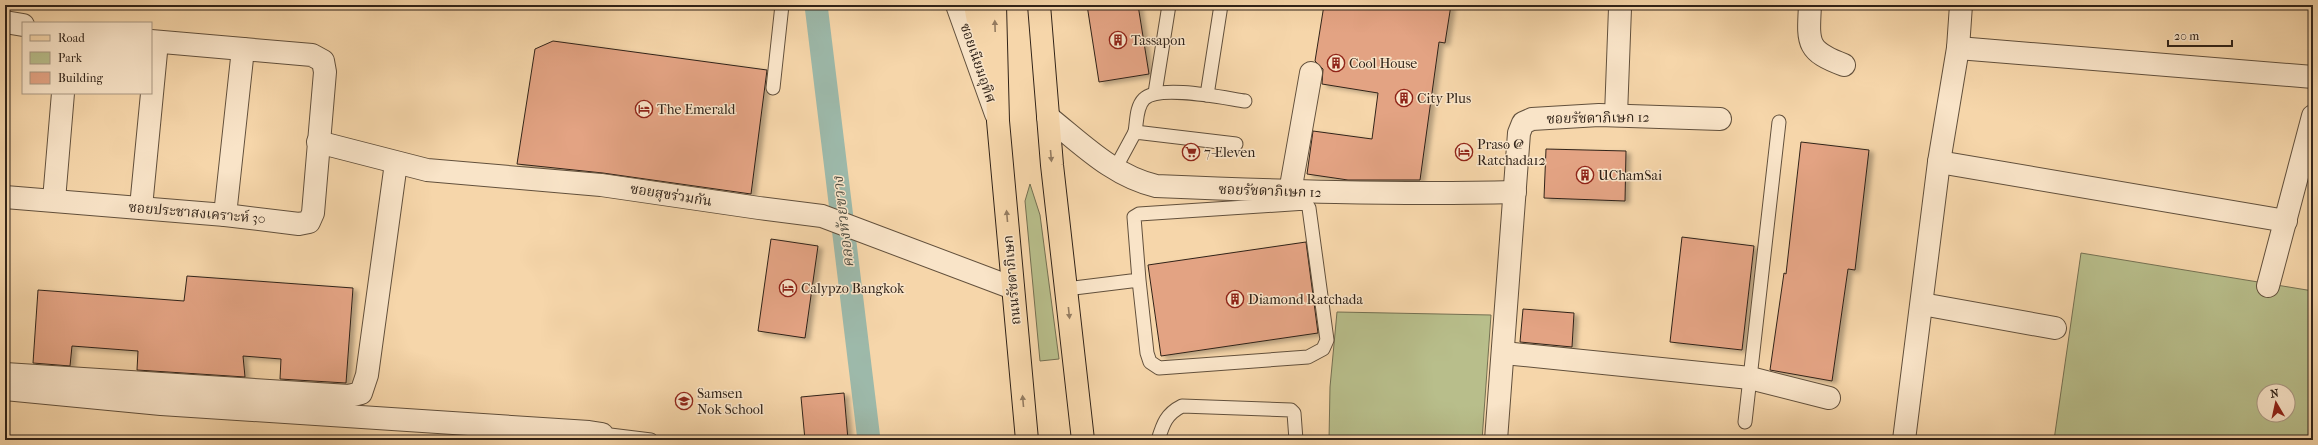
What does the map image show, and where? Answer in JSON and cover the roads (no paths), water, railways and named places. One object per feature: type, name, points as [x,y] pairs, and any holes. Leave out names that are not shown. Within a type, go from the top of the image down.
[{"type":"main road","name":"ถนนรัชดาภิเษก","points":[[974,5],[998,121]]},
{"type":"main road","name":"ถนนรัชดาภิเษก","points":[[995,5],[998,121],[1027,440]]},
{"type":"main road","points":[[1024,5],[1048,123]]},
{"type":"main road","points":[[1039,5],[1048,123],[1083,440]]},
{"type":"street","name":"ซอยเนียมอุทิศ","points":[[957,5],[998,121]]},
{"type":"street","points":[[1810,5],[1808,34],[1812,45],[1817,52],[1826,58],[1844,64]]},
{"type":"street","points":[[1904,440],[1939,162],[1958,48],[1961,5]]},
{"type":"street","points":[[1616,115],[1620,8]]},
{"type":"street","points":[[5,22],[22,26]]},
{"type":"street","points":[[152,67],[154,41],[312,55],[323,61],[325,72],[318,142]]},
{"type":"street","points":[[1958,48],[2313,77]]},
{"type":"street","points":[[225,215],[243,49]]},
{"type":"street","points":[[1290,192],[1311,73]]},
{"type":"street","points":[[54,200],[63,94]]},
{"type":"street","points":[[141,207],[150,94]]},
{"type":"street","name":"ซอยรัชดาภิเษก 12","points":[[1496,440],[1504,354],[1519,133],[1523,123],[1532,119],[1616,115],[1720,120]]},
{"type":"street","points":[[2268,286],[2313,116]]},
{"type":"street","name":"ซอยรัชดาภิเษก 12","points":[[1048,123],[1114,170],[1138,182],[1156,186],[1290,192],[1425,194],[1515,192]]},
{"type":"street","name":"ซอยประชาสงเคราะห์ 30","points":[[5,197],[141,207],[299,224],[309,222],[313,213],[318,142]]},
{"type":"street","name":"ซอยสุขร่วมกัน","points":[[318,142],[427,170],[601,185],[760,205],[822,216],[1013,288]]},
{"type":"street","points":[[1939,162],[2286,221]]},
{"type":"street","points":[[5,374],[349,396],[361,393],[367,375],[396,163]]},
{"type":"street","points":[[1922,304],[2055,328]]},
{"type":"street","points":[[1504,354],[1750,378],[1829,398]]},
{"type":"street","points":[[5,389],[161,404],[602,437]]},
{"type":"lane","points":[[773,88],[782,5]]},
{"type":"lane","points":[[1155,93],[1169,5]]},
{"type":"lane","points":[[1207,95],[1221,5]]},
{"type":"lane","points":[[1114,170],[1135,132],[1139,106],[1144,98],[1155,93],[1207,95],[1245,101]]},
{"type":"lane","points":[[1745,422],[1780,122]]},
{"type":"lane","points":[[1135,132],[1236,144]]},
{"type":"lane","points":[[1306,203],[1309,208],[1326,340],[1323,349],[1308,357],[1159,368],[1150,362],[1147,353],[1139,280],[1134,217],[1139,214],[1306,203]]},
{"type":"lane","points":[[1066,289],[1139,280]]},
{"type":"lane","points":[[1158,440],[1164,421],[1170,411],[1182,406],[1291,410],[1295,418],[1296,440]]},
{"type":"lane","points":[[602,437],[651,440]]},
{"type":"waterway","name":"คลองห้วยขวาง","points":[[816,5],[869,440]]},
{"type":"place","name":"Tassapon","points":[[1118,40]]},
{"type":"place","name":"Cool House","points":[[1336,63]]},
{"type":"place","name":"City Plus","points":[[1404,98]]},
{"type":"place","name":"The Emerald","points":[[644,109]]},
{"type":"place","name":"7-Eleven","points":[[1191,152]]},
{"type":"place","name":"Praso @ Ratchada12","points":[[1464,152]]},
{"type":"place","name":"UChamSai","points":[[1585,175]]},
{"type":"place","name":"Calypzo Bangkok","points":[[788,288]]},
{"type":"place","name":"Diamond Ratchada","points":[[1235,299]]},
{"type":"place","name":"Samsen Nok School","points":[[684,401]]}]
